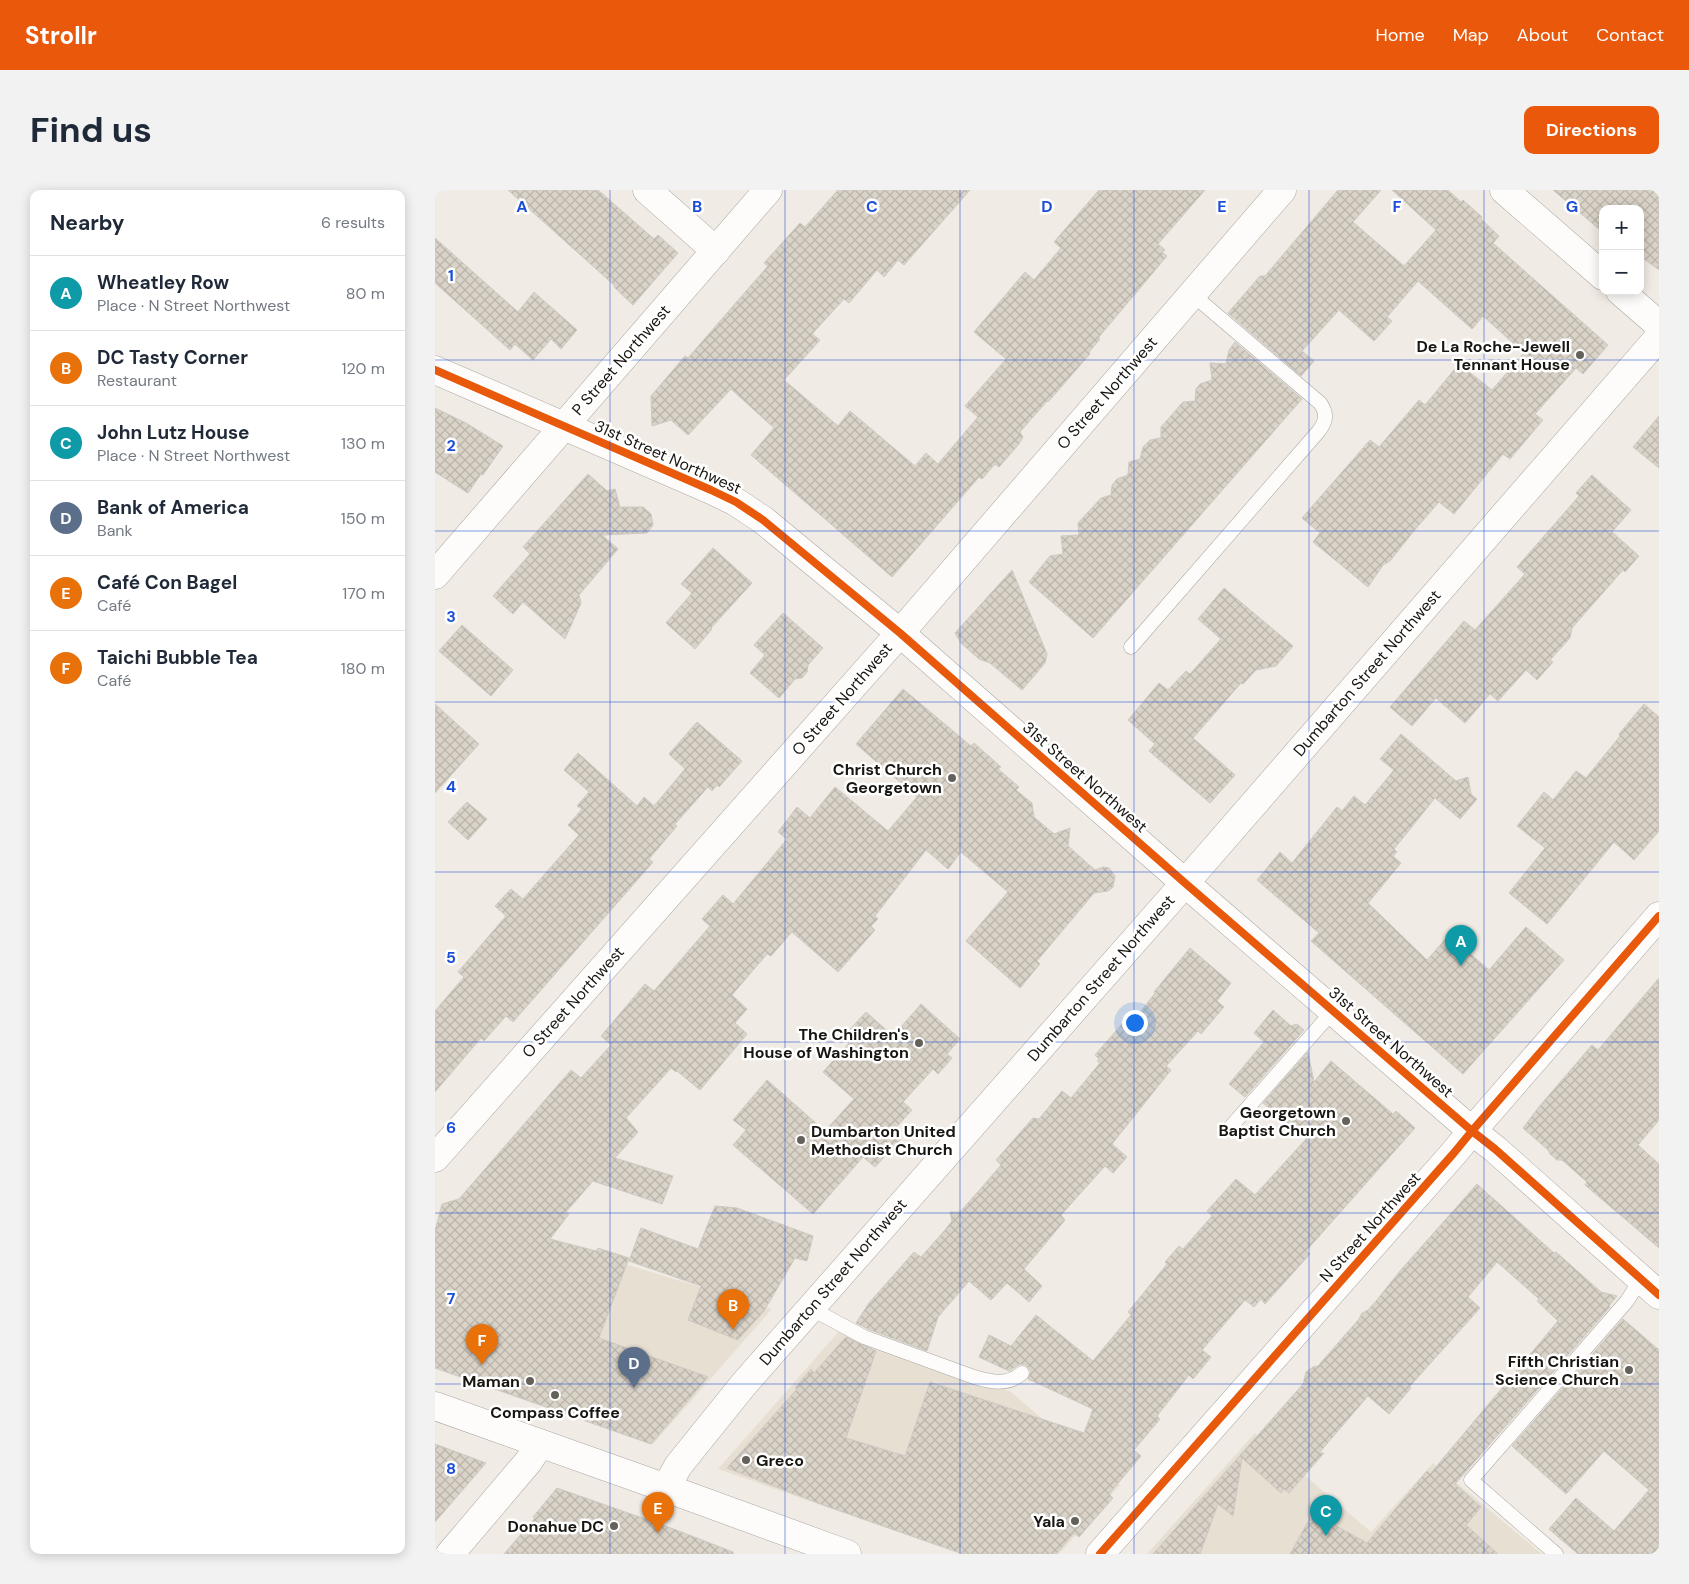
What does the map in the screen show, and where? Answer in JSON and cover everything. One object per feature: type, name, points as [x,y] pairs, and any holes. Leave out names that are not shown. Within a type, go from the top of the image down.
[{"type":"street","points":[[647,190],[716,251]]},
{"type":"street","name":"P Street Northwest","points":[[435,574],[768,190]]},
{"type":"street","name":"O Street Northwest","points":[[435,1158],[900,633],[1282,190]]},
{"type":"street","points":[[1504,190],[1599,273]]},
{"type":"street","points":[[1625,295],[1659,325]]},
{"type":"street","name":"Dumbarton Street Northwest","points":[[666,1488],[683,1460],[744,1384],[1185,883],[1659,337]]},
{"type":"street","name":"31st Street Northwest","points":[[435,370],[565,425],[736,502],[763,520],[900,633],[1185,883],[1495,1149],[1650,1287]]},
{"type":"street","name":"N Street Northwest","points":[[1100,1554],[1453,1154],[1659,916]]},
{"type":"street","points":[[435,1406],[847,1554]]},
{"type":"street","points":[[450,1554],[528,1462],[539,1444]]},
{"type":"lane","points":[[1131,647],[1318,432],[1323,426],[1326,417],[1323,406],[1320,403],[1192,294]]},
{"type":"lane","points":[[1228,1130],[1333,1011]]},
{"type":"lane","points":[[1556,1554],[1471,1480],[1627,1301],[1650,1287]]},
{"type":"lane","points":[[810,1308],[864,1337],[987,1381],[1005,1382],[1012,1380],[1022,1373]]},
{"type":"shaded area","points":[[494,1224],[772,1309],[653,1444],[435,1367]]},
{"type":"shaded area","points":[[841,1329],[1011,1392],[1120,1485],[1059,1554],[961,1554],[718,1469]]},
{"type":"shaded area","points":[[1255,1433],[1371,1532],[1433,1463],[1542,1554],[1147,1554]]},
{"type":"building","points":[[508,190],[598,190],[654,239],[658,235],[678,253],[633,305],[615,286]]},
{"type":"building","points":[[838,190],[970,190],[904,265],[898,260],[884,277],[877,270],[849,303],[844,299],[812,334],[820,340],[784,380],[838,426],[850,411],[915,466],[926,453],[938,464],[978,417],[965,406],[1006,359],[974,332],[1025,272],[1034,280],[1061,248],[1054,242],[1099,190],[1205,190],[1158,244],[1165,250],[1162,252],[1167,256],[1098,338],[1100,339],[1089,352],[1090,354],[1020,432],[1023,437],[1019,444],[999,467],[995,464],[982,479],[979,477],[892,577],[751,455],[774,428],[731,389],[688,435],[671,420],[652,426],[651,396],[685,356],[688,358],[768,266],[764,263],[800,223],[805,227]]},
{"type":"building","points":[[1338,190],[1381,190],[1353,222],[1404,266],[1436,230],[1392,190],[1448,190],[1482,217],[1481,219],[1499,236],[1493,243],[1608,345],[1583,374],[1576,368],[1535,414],[1543,420],[1510,459],[1503,454],[1454,514],[1439,502],[1390,561],[1383,565],[1368,587],[1313,542],[1320,533],[1302,518],[1370,440],[1379,447],[1419,400],[1425,405],[1459,364],[1492,390],[1524,353],[1483,316],[1472,329],[1418,281],[1387,317],[1392,321],[1374,341],[1339,310],[1302,351],[1314,361],[1301,376],[1228,313],[1260,276],[1265,276]]},
{"type":"building","points":[[1553,190],[1659,190],[1659,270],[1644,259],[1644,205],[1599,205],[1599,229]]},
{"type":"building","points":[[435,238],[518,312],[534,292],[577,330],[561,349],[551,339],[533,360],[515,344],[510,350],[435,283]]},
{"type":"building","points":[[1235,342],[1302,399],[1093,638],[1029,582],[1050,556],[1063,554],[1061,536],[1079,535],[1078,523],[1101,498],[1111,495],[1112,485],[1117,479],[1128,475],[1129,462],[1140,459],[1143,447],[1150,440],[1161,438],[1161,427],[1183,402],[1195,401],[1196,389],[1200,384],[1212,380],[1210,363],[1226,364],[1229,350]]},
{"type":"building","points":[[435,408],[466,423],[503,446],[468,493],[435,472]]},
{"type":"building","points":[[1659,416],[1659,468],[1633,447]]},
{"type":"building","points":[[588,474],[607,491],[615,489],[620,507],[643,507],[651,514],[653,525],[647,533],[602,535],[618,549],[579,595],[581,603],[565,639],[523,602],[513,614],[493,596],[530,554],[523,547]]},
{"type":"building","points":[[1592,475],[1631,510],[1612,532],[1639,556],[1625,572],[1623,570],[1572,628],[1570,638],[1550,660],[1553,662],[1537,680],[1526,670],[1498,701],[1490,694],[1465,723],[1436,698],[1412,726],[1390,707],[1464,621],[1475,630],[1525,574],[1517,567],[1579,496],[1576,493]]},
{"type":"building","points":[[713,548],[752,583],[711,628],[695,649],[666,623],[692,593],[681,584]]},
{"type":"building","points":[[1012,570],[1047,654],[1045,663],[1022,690],[990,663],[979,659],[961,643],[955,633]]},
{"type":"building","points":[[1224,588],[1293,646],[1276,666],[1256,670],[1243,684],[1241,683],[1193,738],[1235,775],[1210,803],[1149,751],[1155,744],[1128,720],[1159,683],[1168,690],[1186,671],[1190,674],[1221,639],[1198,619]]},
{"type":"building","points":[[783,613],[823,648],[808,665],[807,672],[802,678],[795,679],[779,698],[750,673],[765,655],[754,645]]},
{"type":"building","points":[[462,625],[513,670],[491,696],[439,651]]},
{"type":"building","points":[[903,689],[971,746],[974,743],[1001,767],[998,769],[1019,787],[1016,790],[1032,803],[1034,817],[1054,834],[1070,828],[1068,846],[1095,870],[1103,867],[1109,868],[1115,876],[1113,887],[1108,891],[1094,893],[1037,961],[1040,964],[1020,988],[966,941],[1008,892],[961,852],[948,869],[926,850],[875,916],[878,919],[871,926],[875,930],[838,972],[792,932],[771,956],[767,954],[732,995],[747,1009],[735,1023],[747,1034],[700,1090],[671,1068],[626,1118],[638,1132],[615,1158],[673,1176],[662,1204],[593,1181],[566,1212],[569,1214],[550,1239],[596,1251],[598,1248],[629,1258],[599,1338],[708,1377],[651,1444],[435,1368],[435,1231],[442,1204],[459,1199],[571,1070],[581,1078],[611,1045],[601,1036],[645,984],[654,991],[710,926],[702,919],[723,895],[733,904],[787,839],[778,832],[797,807],[810,818],[835,787],[888,831],[917,797],[856,744]]},
{"type":"building","points":[[435,704],[479,744],[435,793]]},
{"type":"building","points":[[1644,704],[1659,717],[1659,831],[1634,860],[1614,842],[1547,924],[1509,893],[1545,848],[1517,826],[1544,792],[1553,800],[1576,771],[1586,778]]},
{"type":"building","points":[[697,722],[742,761],[719,787],[717,785],[712,791],[708,787],[675,824],[677,826],[649,859],[653,862],[513,1022],[506,1016],[484,1041],[481,1038],[435,1092],[435,1011],[464,977],[458,972],[506,916],[495,906],[511,889],[523,899],[579,835],[568,825],[582,809],[577,806],[589,792],[564,770],[578,753],[637,806],[644,797],[654,806],[685,769],[669,754]]},
{"type":"building","points":[[1401,734],[1456,781],[1468,777],[1471,794],[1477,799],[1460,819],[1435,798],[1394,849],[1397,852],[1393,856],[1401,863],[1368,903],[1427,960],[1449,935],[1489,970],[1526,927],[1564,960],[1463,1074],[1311,941],[1319,933],[1257,880],[1280,852],[1292,863],[1337,807],[1342,811],[1354,796],[1365,805],[1394,770],[1380,759]]},
{"type":"building","points":[[467,802],[487,819],[468,840],[448,822]]},
{"type":"building","points":[[1190,948],[1231,983],[1217,1001],[1224,1007],[1201,1034],[1198,1031],[1166,1066],[1171,1070],[1112,1144],[1127,1157],[1113,1173],[1105,1166],[1061,1215],[1065,1220],[1024,1269],[1042,1286],[1029,1302],[1007,1283],[991,1300],[969,1281],[938,1317],[927,1351],[856,1323],[869,1303],[914,1252],[921,1257],[945,1230],[952,1221],[950,1212],[960,1212],[983,1186],[1001,1165],[996,1160],[1033,1118],[1039,1119],[1062,1091],[1071,1098],[1100,1063],[1095,1055],[1122,1024],[1127,1029]]},
{"type":"building","points":[[1659,978],[1659,1120],[1638,1145],[1659,1164],[1659,1248],[1585,1185],[1587,1182],[1562,1160],[1557,1160],[1523,1128],[1592,1045],[1598,1050]]},
{"type":"building","points":[[921,1004],[960,1039],[947,1054],[952,1058],[938,1074],[933,1069],[903,1102],[912,1110],[892,1132],[901,1139],[875,1167],[863,1157],[813,1214],[733,1145],[746,1130],[733,1120],[767,1080],[825,1131],[854,1099],[823,1072],[849,1043],[842,1038],[866,1012],[893,1036]]},
{"type":"building","points":[[1273,1010],[1291,1026],[1297,1024],[1304,1030],[1245,1097],[1229,1084],[1264,1042],[1254,1033]]},
{"type":"building","points":[[1308,1052],[1314,1082],[1331,1061],[1393,1114],[1396,1111],[1415,1128],[1306,1251],[1310,1254],[1265,1304],[1261,1299],[1254,1307],[1245,1300],[1202,1350],[1211,1357],[1193,1379],[1189,1375],[1157,1416],[1160,1419],[1134,1450],[1141,1456],[1109,1494],[1113,1498],[1079,1537],[1074,1533],[1056,1554],[963,1554],[823,1505],[727,1468],[797,1389],[795,1388],[811,1369],[814,1373],[846,1337],[876,1351],[846,1438],[905,1456],[930,1382],[1084,1433],[1093,1409],[1028,1379],[1031,1371],[1026,1365],[1020,1364],[1009,1371],[979,1357],[989,1335],[1011,1346],[1036,1315],[1093,1361],[1131,1315],[1128,1312],[1167,1264],[1165,1262],[1179,1246],[1183,1249],[1212,1216],[1207,1211],[1236,1179],[1255,1195],[1306,1139],[1263,1103]]},
{"type":"building","points":[[1477,1184],[1601,1292],[1617,1296],[1610,1307],[1455,1484],[1481,1507],[1466,1525],[1498,1554],[1290,1554],[1310,1518],[1328,1528],[1331,1523],[1367,1543],[1427,1471],[1430,1474],[1558,1321],[1537,1301],[1539,1299],[1497,1262],[1468,1297],[1480,1308],[1410,1386],[1411,1388],[1389,1414],[1368,1396],[1319,1453],[1324,1453],[1289,1493],[1284,1489],[1281,1493],[1242,1458],[1233,1516],[1218,1504],[1200,1554],[1153,1554],[1303,1384],[1306,1372],[1318,1366],[1359,1319],[1362,1313],[1368,1310]]},
{"type":"building","points":[[715,1206],[737,1208],[813,1236],[807,1261],[795,1258],[764,1311],[738,1340],[688,1320],[701,1286],[629,1261],[641,1228],[698,1249]]},
{"type":"building","points":[[1623,1319],[1659,1350],[1659,1554],[1578,1554],[1549,1529],[1576,1498],[1614,1531],[1649,1490],[1604,1451],[1566,1494],[1512,1446]]},
{"type":"building","points":[[435,1444],[486,1463],[435,1522]]},
{"type":"building","points":[[557,1488],[671,1528],[733,1552],[733,1554],[504,1554],[535,1518],[533,1517]]},
{"type":"cycle path","points":[[435,370],[711,490],[736,502],[763,520],[900,633],[1185,883],[1495,1149],[1659,1295]]},
{"type":"cycle path","points":[[1100,1554],[1453,1154],[1659,916]]},
{"type":"place","name":"De La Roche-Jewell Tennant House","points":[[1580,355]]},
{"type":"place","name":"Christ Church Georgetown","points":[[952,778]]},
{"type":"place","name":"Wheatley Row","points":[[1461,966]]},
{"type":"place","name":"The Children's House of Washington","points":[[919,1043]]},
{"type":"place","name":"Georgetown Baptist Church","points":[[1346,1121]]},
{"type":"place","name":"Dumbarton United Methodist Church","points":[[801,1140]]},
{"type":"place","name":"DC Tasty Corner","points":[[733,1330]]},
{"type":"place","name":"Taichi Bubble Tea","points":[[482,1365]]},
{"type":"place","name":"Fifth Christian Science Church","points":[[1629,1370]]},
{"type":"place","name":"Maman","points":[[530,1381]]},
{"type":"place","name":"Bank of America","points":[[634,1388]]},
{"type":"place","name":"Compass Coffee","points":[[555,1395]]},
{"type":"place","name":"Greco","points":[[746,1460]]},
{"type":"place","name":"Yala","points":[[1075,1521]]},
{"type":"place","name":"Donahue DC","points":[[614,1526]]},
{"type":"place","name":"Café Con Bagel","points":[[658,1533]]},
{"type":"place","name":"John Lutz House","points":[[1326,1536]]}]
